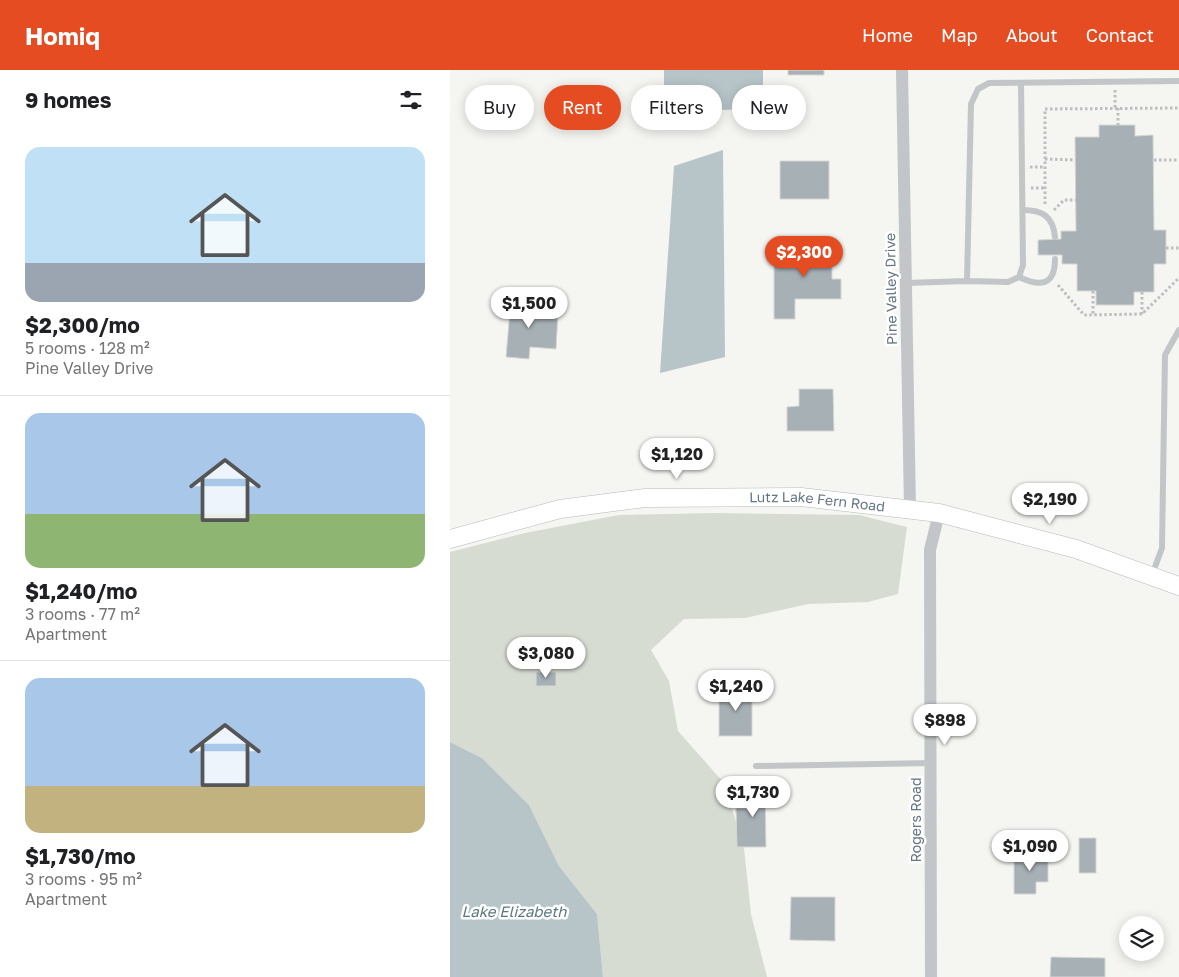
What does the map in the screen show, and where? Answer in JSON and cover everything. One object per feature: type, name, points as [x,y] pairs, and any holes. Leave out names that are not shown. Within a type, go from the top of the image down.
[{"type":"main road","name":"Lutz Lake Fern Road","points":[[450,540],[560,509],[645,498],[801,497],[910,508],[939,513],[1076,549],[1179,586]]},
{"type":"street","name":"Pine Valley Drive","points":[[902,70],[910,508]]},
{"type":"street","name":"Rogers Road","points":[[931,977],[932,763],[930,550],[939,513]]},
{"type":"lane","points":[[967,281],[971,104],[978,89],[989,83],[1179,81]]},
{"type":"lane","points":[[906,283],[1008,282],[1019,277],[1024,266],[1021,83]]},
{"type":"lane","points":[[1023,210],[1040,212],[1049,217],[1054,226],[1055,236]]},
{"type":"lane","points":[[1019,277],[1030,283],[1043,283],[1051,279],[1055,271],[1055,259]]},
{"type":"lane","points":[[1152,576],[1162,548],[1165,355],[1179,330]]},
{"type":"lane","points":[[756,766],[932,763]]},
{"type":"path","points":[[1114,82],[1118,125]]},
{"type":"path","points":[[1059,214],[1044,204],[1045,109],[1179,108]]},
{"type":"path","points":[[1045,159],[1076,160]]},
{"type":"path","points":[[1154,160],[1179,160]]},
{"type":"path","points":[[1054,210],[1064,200],[1076,200]]},
{"type":"path","points":[[1166,248],[1179,248]]},
{"type":"path","points":[[1057,285],[1084,315],[1142,314],[1179,278]]},
{"type":"path","points":[[1093,291],[1093,315]]},
{"type":"path","points":[[1142,292],[1142,314]]},
{"type":"shaded area","points":[[713,513],[859,515],[907,527],[898,594],[868,602],[808,604],[745,618],[684,619],[651,650],[669,681],[678,731],[724,783],[744,848],[751,914],[767,977],[603,977],[597,914],[559,866],[529,805],[482,758],[450,742],[450,552],[525,533],[619,515]]},
{"type":"water","points":[[664,70],[763,70],[763,85],[732,85],[732,110],[722,110],[722,85],[664,85]]},
{"type":"water","points":[[723,150],[725,357],[660,373],[674,166]]},
{"type":"water","name":"Lake Elizabeth","points":[[450,742],[482,758],[529,805],[559,866],[597,914],[603,977],[450,977]]},
{"type":"building","points":[[788,70],[824,70],[824,75],[788,75]]},
{"type":"building","points":[[1099,125],[1135,125],[1135,136],[1153,135],[1154,230],[1166,230],[1166,264],[1154,264],[1154,292],[1134,292],[1134,305],[1096,305],[1096,291],[1077,291],[1077,264],[1062,264],[1062,255],[1038,255],[1038,240],[1061,239],[1061,231],[1076,231],[1075,137],[1099,137]]},
{"type":"building","points":[[780,161],[829,161],[829,199],[780,199]]},
{"type":"building","points":[[787,243],[832,243],[832,279],[841,279],[841,299],[795,299],[795,319],[774,319],[774,265],[787,265]]},
{"type":"building","points":[[511,298],[535,300],[534,313],[558,315],[556,349],[530,347],[529,359],[506,357]]},
{"type":"building","points":[[799,389],[833,389],[834,431],[787,431],[787,407],[799,406]]},
{"type":"building","points":[[536,672],[556,672],[556,686],[536,686]]},
{"type":"building","points":[[719,687],[752,687],[752,736],[719,736]]},
{"type":"building","points":[[765,781],[766,847],[737,847],[736,808],[749,808],[748,782]]},
{"type":"building","points":[[1079,838],[1096,838],[1096,873],[1079,873]]},
{"type":"building","points":[[1014,853],[1048,853],[1048,882],[1036,882],[1036,894],[1014,894]]},
{"type":"building","points":[[791,897],[835,897],[835,941],[790,940]]},
{"type":"building","points":[[1051,957],[1105,958],[1105,977],[1050,977]]}]
